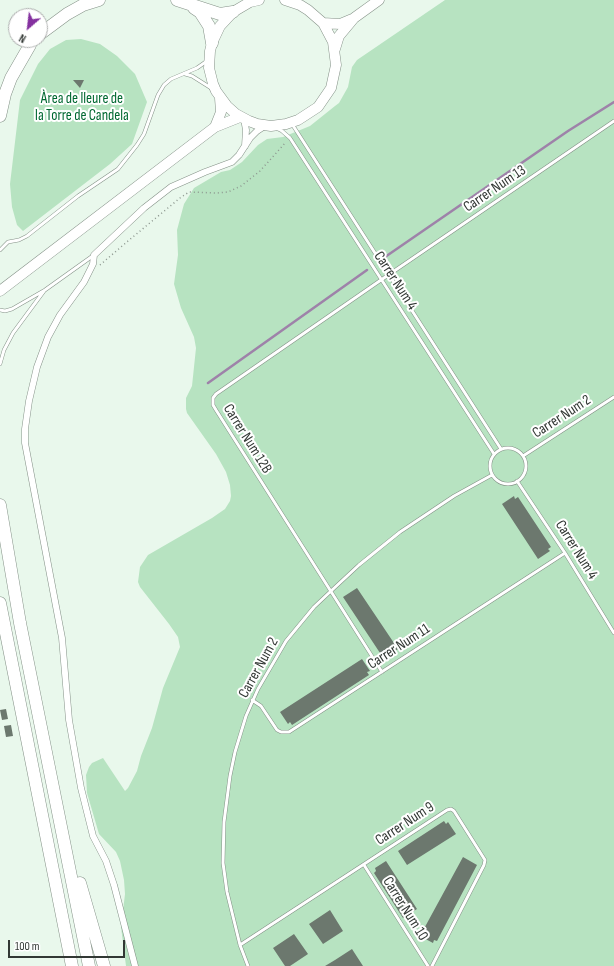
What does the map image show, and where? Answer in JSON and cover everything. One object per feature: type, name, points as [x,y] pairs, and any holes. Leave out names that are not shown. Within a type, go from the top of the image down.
[{"type":"highway","points":[[48,28],[83,5],[100,0]]},
{"type":"highway","points":[[182,2],[220,14],[233,12]]},
{"type":"highway","points":[[182,2],[200,12],[209,26],[212,42]]},
{"type":"highway","points":[[0,83],[17,59],[27,48]]},
{"type":"highway","points":[[0,116],[5,94],[11,78],[29,48]]},
{"type":"highway","points":[[0,505],[20,623],[58,804],[89,966]]},
{"type":"highway","points":[[0,603],[72,966]]},
{"type":"highway","points":[[58,804],[104,966]]},
{"type":"highway","points":[[55,877],[65,966]]},
{"type":"main road","points":[[215,127],[221,112],[218,95],[210,76],[209,60],[212,42],[220,26],[233,12],[246,4],[259,0]]},
{"type":"main road","points":[[288,0],[308,10],[323,23],[335,49]]},
{"type":"main road","points":[[323,23],[340,24],[354,18],[379,0]]},
{"type":"main road","points":[[218,95],[231,110],[242,118],[257,124],[269,125],[291,123],[298,120],[318,107],[327,95],[334,80],[335,49],[339,36],[354,18]]},
{"type":"main road","points":[[0,291],[215,127],[229,120],[242,118]]},
{"type":"street","points":[[242,118],[246,130],[244,147]]},
{"type":"street","points":[[136,966],[114,885],[106,861],[93,836],[81,788],[69,720],[62,638],[25,443],[25,429],[29,401],[37,367],[45,345],[60,315],[89,273],[93,264],[94,255],[144,208],[170,187],[232,162],[236,159],[257,131],[269,125]]},
{"type":"lane","points":[[0,250],[8,242],[27,236],[78,196],[118,169],[144,134],[158,95],[164,85],[171,79],[198,68],[209,60]]},
{"type":"lane","points":[[185,74],[192,76],[218,95]]},
{"type":"lane","name":"Carrer Num 13","points":[[389,275],[614,121]]},
{"type":"lane","name":"Carrer Num 4","points":[[291,123],[501,449]]},
{"type":"lane","name":"Carrer Num 4","points":[[269,125],[282,131],[290,138],[494,454]]},
{"type":"lane","points":[[0,310],[5,311],[12,309],[45,290],[94,255]]},
{"type":"lane","name":"Carrer Num 12B","points":[[382,672],[216,410],[213,405],[213,398],[216,394],[389,275]]},
{"type":"lane","points":[[0,364],[4,350],[13,333],[45,290]]},
{"type":"lane","name":"Carrer Num 2","points":[[523,456],[614,397]]},
{"type":"lane","points":[[501,449],[515,449],[523,456],[526,463],[524,474],[517,481],[509,484],[497,481],[492,475],[489,465],[494,454],[501,449]]},
{"type":"lane","name":"Carrer Num 2","points":[[248,966],[231,914],[226,885],[224,863],[224,822],[229,782],[235,752],[252,700],[286,641],[304,618],[330,590],[406,528],[454,496],[492,475]]},
{"type":"lane","name":"Carrer Num 4","points":[[517,481],[565,553],[614,633]]},
{"type":"lane","name":"Carrer Num 11","points":[[252,700],[261,706],[277,730],[289,732],[565,553]]},
{"type":"lane","name":"Carrer Num 9","points":[[240,945],[450,809],[454,811],[485,860],[484,865],[432,966]]},
{"type":"lane","name":"Carrer Num 10","points":[[364,865],[428,966]]},
{"type":"path","points":[[89,273],[189,192],[228,192],[241,186],[260,171],[290,138]]},
{"type":"green space","points":[[445,0],[614,0],[614,966],[126,966],[121,927],[125,894],[124,880],[120,861],[116,852],[99,834],[87,793],[86,775],[92,763],[103,758],[125,791],[128,788],[137,771],[152,728],[163,688],[180,647],[178,637],[140,587],[138,582],[140,567],[148,555],[225,509],[231,496],[230,485],[226,472],[216,454],[187,413],[186,409],[186,398],[192,386],[196,348],[194,337],[181,308],[174,284],[178,255],[177,230],[184,204],[194,188],[221,172],[230,170],[242,162],[258,145],[267,139],[283,137],[310,126],[339,103],[348,87],[352,67],[357,60]]},
{"type":"green space","name":"Àrea de lleure de la Torre de Candela","points":[[81,39],[100,44],[117,56],[135,74],[147,102],[132,144],[110,164],[23,231],[17,225],[12,207],[10,184],[20,100],[38,64],[50,49],[66,40]]},
{"type":"building","points":[[73,80],[84,80],[80,88]]},
{"type":"building","points":[[514,496],[515,499],[518,497],[551,547],[548,549],[550,551],[538,559],[502,504]]},
{"type":"building","points":[[357,588],[398,649],[386,657],[385,654],[382,656],[343,597]]},
{"type":"building","points":[[362,659],[370,671],[367,672],[369,675],[292,725],[290,722],[288,724],[280,712]]},
{"type":"building","points":[[6,709],[8,719],[2,720],[0,710]]},
{"type":"building","points":[[11,725],[13,736],[6,737],[4,726]]},
{"type":"building","points":[[444,821],[446,824],[448,822],[456,834],[407,865],[398,851]]},
{"type":"building","points":[[463,857],[477,865],[437,941],[434,940],[433,943],[420,936]]},
{"type":"building","points":[[386,861],[417,909],[403,918],[374,873],[376,871],[375,868]]},
{"type":"building","points":[[330,910],[343,931],[323,944],[309,924]]},
{"type":"building","points":[[294,934],[308,954],[290,966],[285,966],[273,948]]},
{"type":"building","points":[[352,949],[363,966],[325,966],[335,960]]},
{"type":"waterway","points":[[385,257],[568,131],[614,102]]},
{"type":"waterway","points":[[208,383],[367,270]]}]
